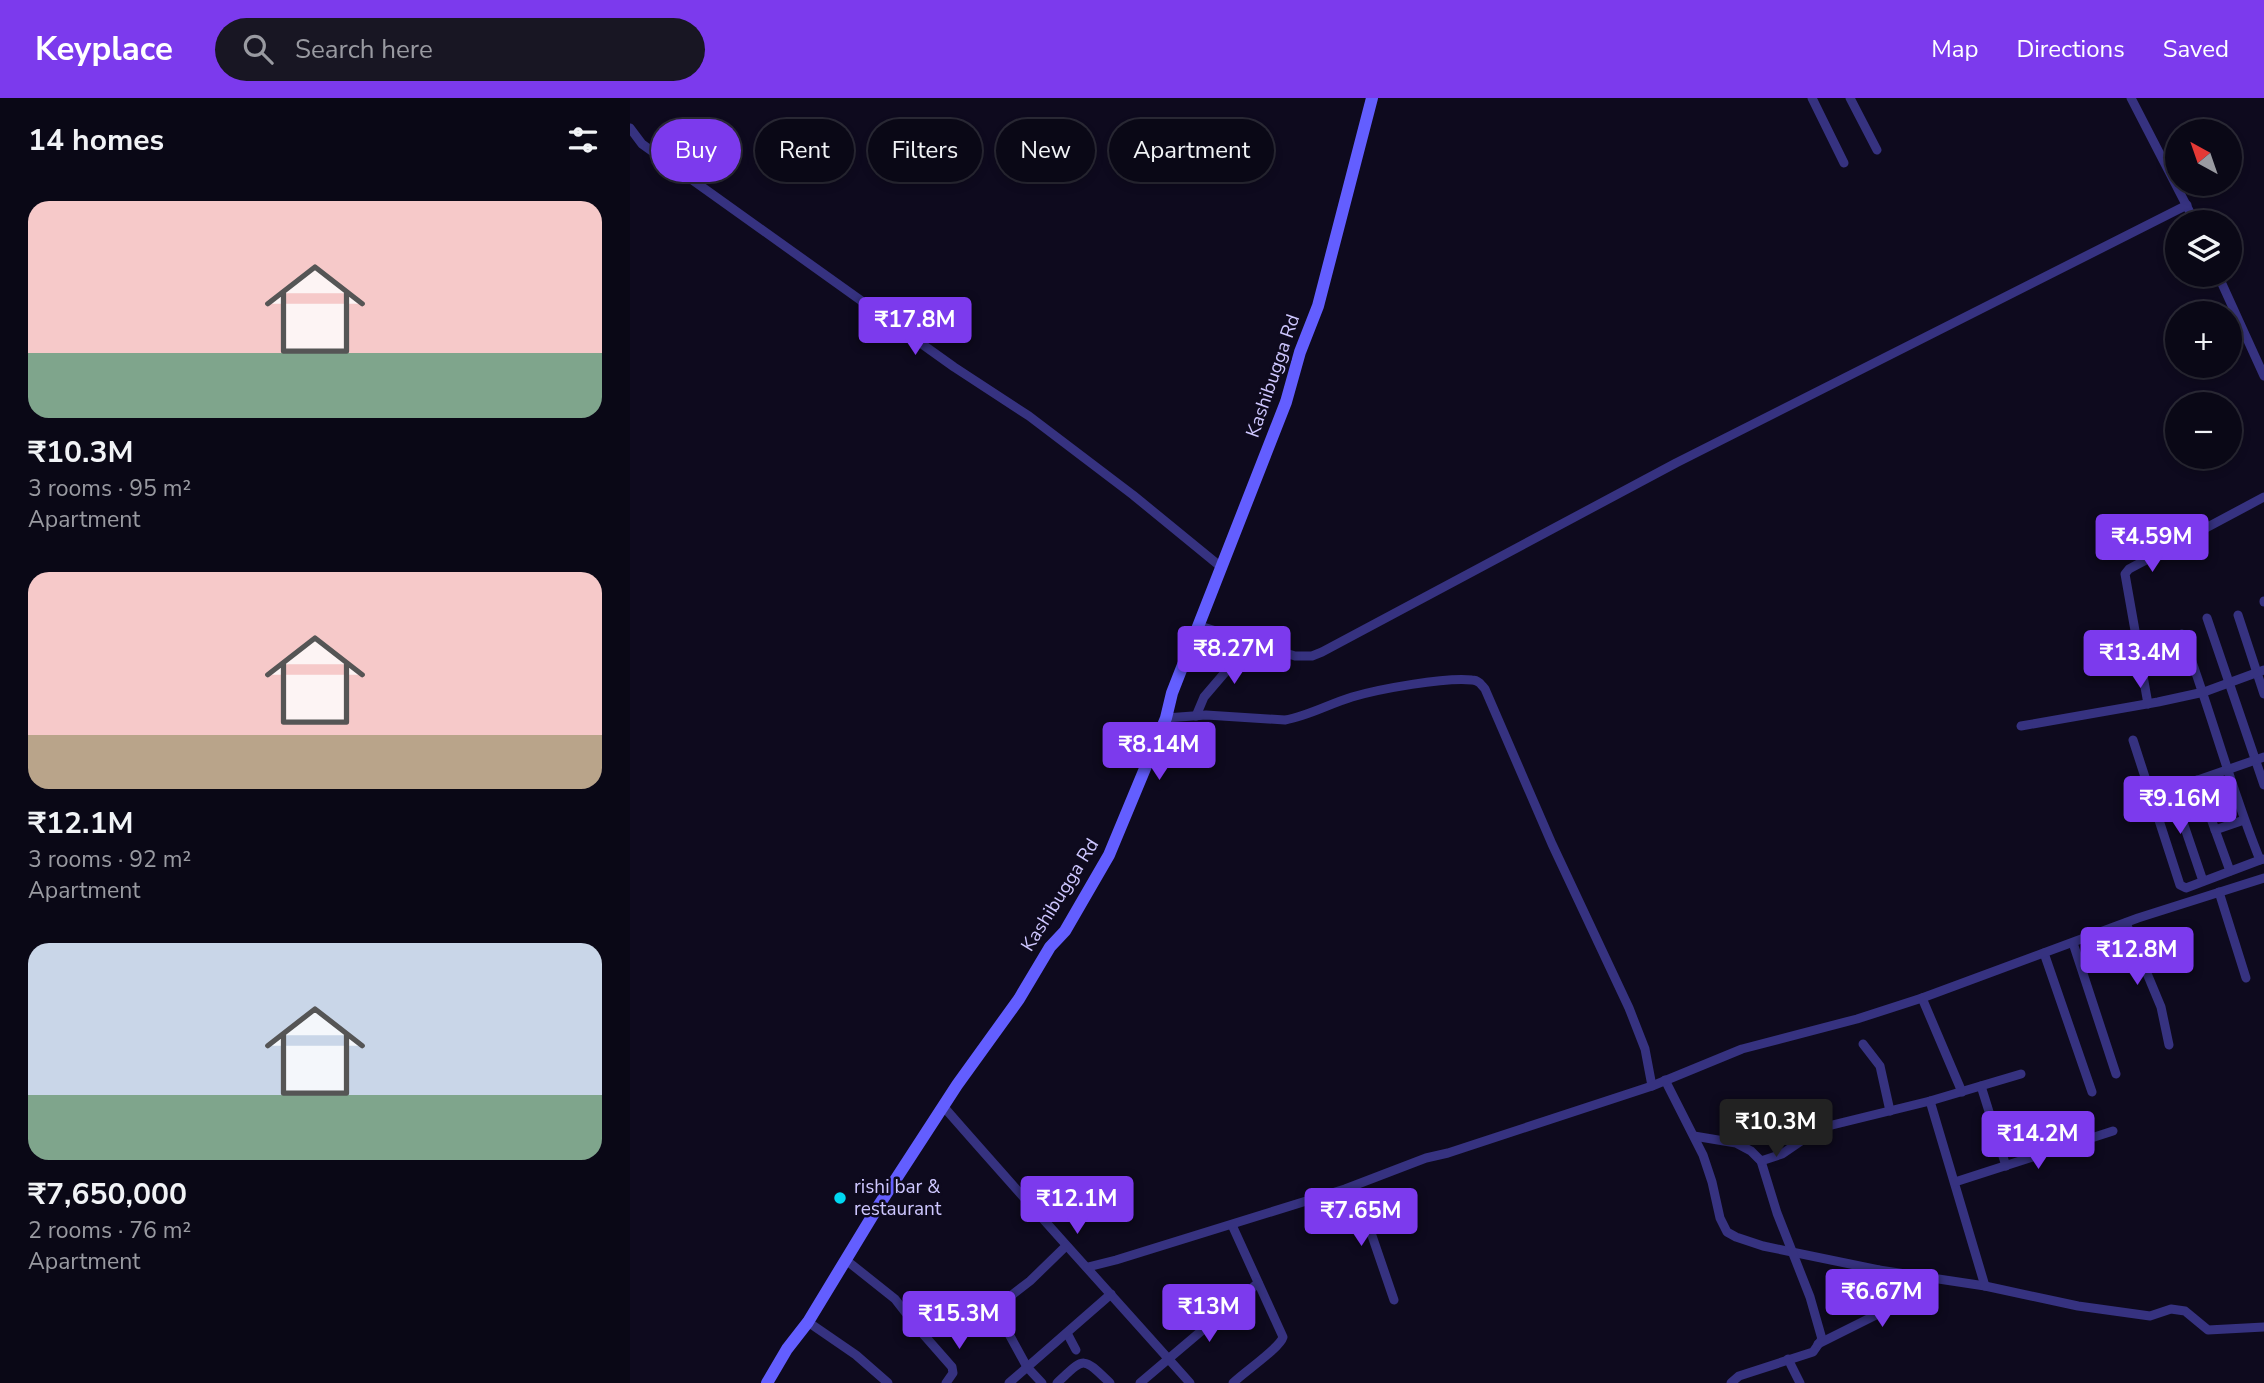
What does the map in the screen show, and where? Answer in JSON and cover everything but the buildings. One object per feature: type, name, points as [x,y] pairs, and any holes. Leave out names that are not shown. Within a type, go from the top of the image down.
[{"type":"main road","name":"Kashibugga Rd","points":[[772,1381],[879,1205],[976,1057],[1019,999],[1049,947],[1065,931],[1109,855],[1166,718],[1172,693],[1286,402],[1300,352],[1318,306],[1373,98]]},
{"type":"street","points":[[1812,98],[1844,163]]},
{"type":"street","points":[[1850,98],[1877,150]]},
{"type":"street","points":[[2131,98],[2189,210]]},
{"type":"street","points":[[630,128],[642,144],[954,367],[1029,416],[1133,495],[1220,567]]},
{"type":"street","points":[[1200,626],[1295,656],[1312,656],[1322,652],[1676,463],[2187,205]]},
{"type":"street","points":[[2223,287],[2264,376]]},
{"type":"street","points":[[2148,704],[2125,574],[2129,569],[2264,497]]},
{"type":"street","points":[[2238,615],[2260,671],[2264,694]]},
{"type":"street","points":[[2207,618],[2260,758],[2264,785]]},
{"type":"street","points":[[2133,740],[2180,885],[2186,888],[2262,859],[2244,820],[2204,692],[2182,634]]},
{"type":"street","points":[[1196,716],[1204,697],[1251,642]]},
{"type":"street","points":[[2021,726],[2204,692],[2260,671]]},
{"type":"street","points":[[1166,718],[1196,716],[1285,720],[1364,695],[1431,683],[1472,680],[1480,682],[1629,1008],[1645,1049],[1652,1086]]},
{"type":"street","points":[[2152,796],[2260,758]]},
{"type":"street","points":[[2197,780],[2230,871]]},
{"type":"street","points":[[2172,790],[2203,881]]},
{"type":"street","points":[[2215,830],[2244,820]]},
{"type":"street","points":[[1088,1267],[1355,1186],[1426,1158],[1652,1086],[1742,1049],[1857,1019],[1922,998],[2126,923],[2264,878]]},
{"type":"street","points":[[2220,892],[2246,978]]},
{"type":"street","points":[[2126,923],[2161,1007],[2169,1045]]},
{"type":"street","points":[[2073,943],[2116,1074]]},
{"type":"street","points":[[2044,953],[2092,1092]]},
{"type":"street","points":[[1922,998],[1962,1092]]},
{"type":"street","points":[[1863,1044],[1880,1066],[1890,1111]]},
{"type":"street","points":[[1761,1161],[1782,1154],[1820,1128],[1930,1101],[2021,1074]]},
{"type":"street","points":[[1665,1080],[1706,1164],[1720,1219],[1727,1232],[1736,1237],[1879,1270],[1985,1286],[2046,1300],[2150,1316],[2171,1308],[2185,1311],[2208,1330],[2264,1327]]},
{"type":"street","points":[[1981,1086],[2006,1166]]},
{"type":"street","points":[[1930,1101],[1985,1286]]},
{"type":"street","points":[[943,1106],[1190,1383]]},
{"type":"street","points":[[1955,1182],[2113,1131]]},
{"type":"street","points":[[1694,1136],[1737,1143],[1761,1161],[1810,1297],[1822,1339],[1813,1352],[1788,1359],[1731,1383]]},
{"type":"street","points":[[1355,1186],[1394,1300]]},
{"type":"street","points":[[1232,1225],[1283,1338],[1277,1348],[1244,1371],[1233,1383]]},
{"type":"street","points":[[916,1326],[936,1318],[963,1324],[978,1321],[1030,1281],[1066,1246]]},
{"type":"street","points":[[846,1260],[895,1299],[952,1367],[953,1373],[946,1383]]},
{"type":"street","points":[[1816,1345],[1880,1313],[1879,1270]]},
{"type":"street","points":[[1140,1383],[1258,1283]]},
{"type":"street","points":[[1009,1383],[1111,1294]]},
{"type":"street","points":[[808,1322],[856,1355],[888,1383]]},
{"type":"street","points":[[1003,1323],[1027,1367],[1042,1383]]},
{"type":"street","points":[[1067,1333],[1076,1350]]},
{"type":"street","points":[[1788,1359],[1800,1383]]},
{"type":"street","points":[[1057,1383],[1077,1364],[1085,1362],[1091,1364],[1110,1383]]},
{"type":"place","name":"rishi bar & restaurant","points":[[840,1198]]}]
